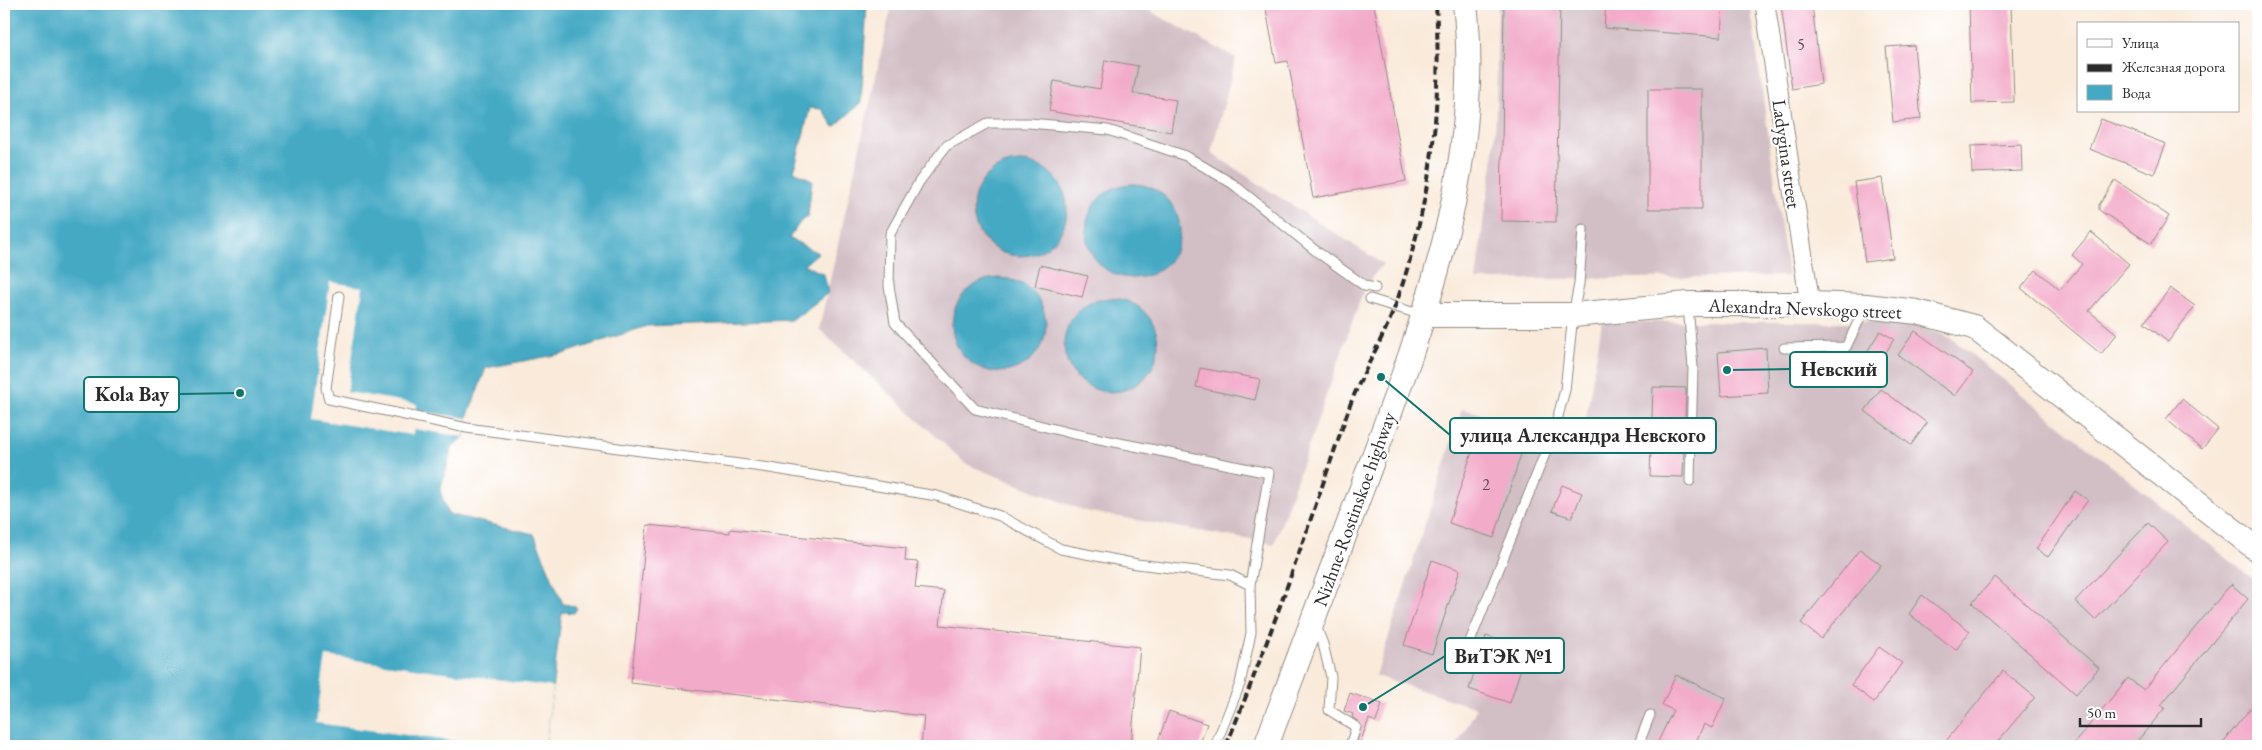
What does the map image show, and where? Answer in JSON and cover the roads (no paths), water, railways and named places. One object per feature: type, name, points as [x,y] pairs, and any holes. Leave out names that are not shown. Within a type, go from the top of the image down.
[{"type":"street","name":"Nizhne-Rostinskoe highway","points":[[1266,746],[1390,414],[1442,245],[1465,137],[1470,77],[1465,4]]},
{"type":"street","name":"Ladygina street","points":[[1765,4],[1810,304]]},
{"type":"street","name":"Alexandra Nevskogo street","points":[[1422,315],[1573,314],[1688,304],[1810,304],[1866,306],[1916,312],[1974,327],[2258,550]]},
{"type":"lane","points":[[1216,746],[1240,684],[1251,633],[1250,585],[1269,474],[1070,433],[975,409],[895,324],[889,286],[890,234],[919,182],[946,146],[988,123],[1029,123],[1108,130],[1186,156],[1233,184],[1316,251],[1365,286],[1374,288]]},
{"type":"lane","points":[[1459,669],[1554,431],[1565,390],[1573,314],[1579,284],[1583,228]]},
{"type":"lane","points":[[339,296],[326,388],[329,399],[467,428],[770,468],[938,496],[1000,516],[1061,549],[1137,564],[1230,575],[1250,585]]},
{"type":"lane","points":[[1370,299],[1422,315]]},
{"type":"lane","points":[[1688,304],[1693,368],[1690,481]]},
{"type":"lane","points":[[1784,348],[1846,347],[1866,306]]},
{"type":"lane","points":[[1313,619],[1323,644],[1331,677],[1329,710],[1356,727],[1350,746]]},
{"type":"lane","points":[[1638,746],[1650,715]]},
{"type":"water","points":[[4,4],[867,4],[861,103],[834,127],[822,109],[810,108],[794,171],[812,180],[808,216],[801,221],[789,238],[818,253],[804,265],[824,274],[828,293],[793,320],[647,326],[566,353],[486,368],[467,418],[464,437],[452,448],[440,491],[448,514],[534,534],[563,604],[577,608],[574,613],[562,612],[545,746],[4,746]]},
{"type":"water","points":[[1020,162],[1038,165],[1053,176],[1064,191],[1067,209],[1064,227],[1053,242],[1038,253],[1020,256],[1002,253],[987,242],[976,227],[973,209],[976,191],[987,176],[1002,165]]},
{"type":"water","points":[[1133,184],[1151,187],[1166,198],[1177,213],[1180,231],[1177,249],[1166,264],[1151,275],[1133,278],[1115,275],[1100,264],[1089,249],[1086,231],[1089,213],[1100,198],[1115,187]]},
{"type":"water","points":[[999,278],[1017,281],[1032,292],[1043,307],[1046,325],[1043,343],[1032,358],[1017,369],[999,372],[981,369],[966,358],[955,343],[952,325],[955,307],[966,292],[981,281]]},
{"type":"water","points":[[1111,298],[1129,301],[1144,312],[1155,327],[1158,345],[1155,363],[1144,378],[1129,389],[1111,392],[1093,389],[1078,378],[1067,363],[1064,345],[1067,327],[1078,312],[1093,301]]},
{"type":"railway","points":[[1226,746],[1275,620],[1349,408],[1391,317],[1408,266],[1426,192],[1435,119],[1437,82],[1436,4]]},
{"type":"place","name":"Невский","points":[[1727,370]]},
{"type":"place","name":"улица Александра Невского","points":[[1381,377]]},
{"type":"place","name":"Kola Bay","points":[[240,393]]},
{"type":"place","name":"ВиТЭК №1","points":[[1363,707]]}]
